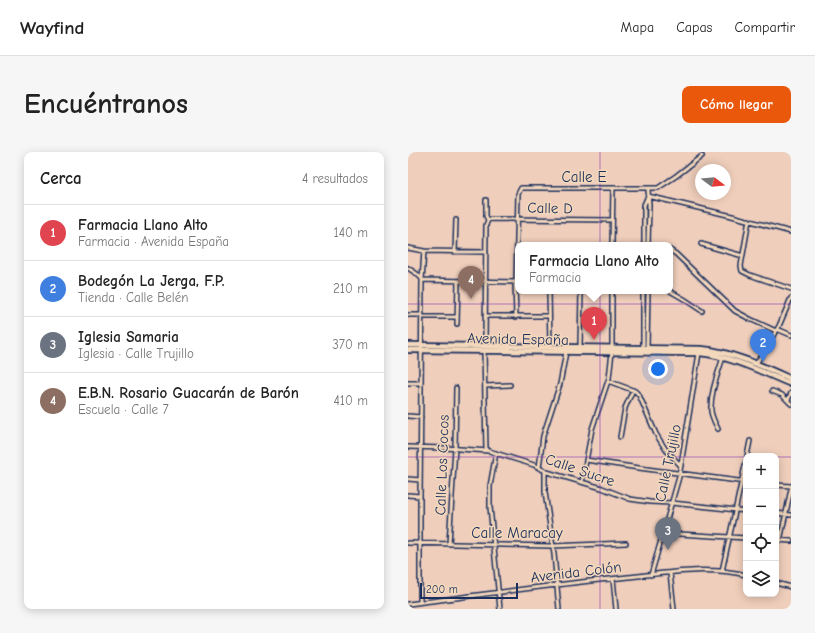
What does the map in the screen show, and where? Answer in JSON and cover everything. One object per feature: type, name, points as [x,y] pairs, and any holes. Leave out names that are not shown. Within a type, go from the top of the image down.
[{"type":"main road","name":"Avenida España","points":[[408,345],[422,348]]},
{"type":"main road","name":"Avenida España","points":[[408,350],[422,348],[550,349],[580,347],[612,350]]},
{"type":"main road","name":"Avenida España","points":[[550,349],[566,352],[707,349],[731,354],[791,379]]},
{"type":"main road","name":"Avenida España","points":[[645,350],[699,353],[723,357],[791,384]]},
{"type":"street","name":"Calle E","points":[[518,219],[518,192],[520,189],[655,189],[660,187],[702,156]]},
{"type":"street","points":[[612,242],[613,188]]},
{"type":"street","points":[[648,188],[648,242]]},
{"type":"street","points":[[648,196],[749,220],[791,232]]},
{"type":"street","points":[[644,242],[644,205],[648,196]]},
{"type":"street","points":[[486,200],[486,216],[488,220],[486,225],[484,348],[486,450]]},
{"type":"street","points":[[518,219],[518,242]]},
{"type":"street","points":[[455,252],[456,220]]},
{"type":"street","name":"Calle D","points":[[488,220],[612,220]]},
{"type":"street","points":[[749,220],[741,266],[742,269],[744,272],[791,289]]},
{"type":"street","points":[[702,244],[743,256]]},
{"type":"street","points":[[408,248],[424,251],[486,252]]},
{"type":"street","points":[[420,602],[422,280],[424,251]]},
{"type":"street","points":[[673,252],[735,311],[750,319],[791,335]]},
{"type":"street","points":[[408,268],[418,274],[422,280]]},
{"type":"street","points":[[422,280],[515,282]]},
{"type":"street","points":[[457,324],[458,281]]},
{"type":"street","points":[[673,293],[702,312]]},
{"type":"street","points":[[516,294],[516,317]]},
{"type":"street","points":[[549,294],[550,349]]},
{"type":"street","points":[[580,347],[581,294]]},
{"type":"street","points":[[582,482],[592,429],[608,381],[612,350],[612,294]]},
{"type":"street","points":[[643,294],[645,350]]},
{"type":"street","points":[[645,350],[648,294]]},
{"type":"street","points":[[756,364],[776,330],[791,298]]},
{"type":"street","points":[[408,315],[457,317]]},
{"type":"street","points":[[485,316],[549,316]]},
{"type":"street","points":[[539,468],[543,436],[560,384],[566,352]]},
{"type":"street","name":"Calle Trujillo","points":[[650,575],[672,504],[679,474],[699,353]]},
{"type":"street","points":[[718,429],[713,419],[711,406],[723,357]]},
{"type":"street","points":[[608,381],[633,390],[639,394],[658,438],[680,466]]},
{"type":"street","points":[[408,383],[421,383]]},
{"type":"street","points":[[485,386],[510,385]]},
{"type":"street","name":"Calle Los Cocos","points":[[450,544],[455,448],[456,388]]},
{"type":"street","points":[[620,437],[625,408],[633,390]]},
{"type":"street","points":[[772,391],[782,395],[791,404]]},
{"type":"street","points":[[788,400],[791,393]]},
{"type":"street","points":[[408,416],[421,417]]},
{"type":"street","points":[[748,453],[750,441]]},
{"type":"street","name":"Calle Sucre","points":[[408,447],[486,450],[534,465],[544,471],[611,491],[630,499],[646,502],[743,511]]},
{"type":"street","points":[[496,453],[491,481],[490,511],[500,609]]},
{"type":"street","points":[[586,460],[741,482]]},
{"type":"street","points":[[544,471],[545,492],[559,609]]},
{"type":"street","points":[[722,571],[743,474]]},
{"type":"street","points":[[408,480],[420,480]]},
{"type":"street","points":[[779,485],[791,486]]},
{"type":"street","points":[[779,537],[786,514],[791,489]]},
{"type":"street","points":[[408,494],[420,496]]},
{"type":"street","points":[[779,514],[791,515]]},
{"type":"street","points":[[663,533],[743,538]]},
{"type":"street","points":[[779,540],[791,542]]},
{"type":"street","name":"Calle Maracay","points":[[408,544],[552,546],[626,543]]},
{"type":"street","name":"Avenida Colón","points":[[408,604],[557,585],[700,570],[722,571],[743,574]]},
{"type":"street","points":[[670,573],[674,609]]},
{"type":"street","points":[[613,579],[616,609]]},
{"type":"street","points":[[779,584],[791,587]]},
{"type":"street","points":[[412,604],[414,609]]},
{"type":"place","name":"E.B.N. Rosario Guacarán de Barón","points":[[471,299]]},
{"type":"place","name":"Farmacia Llano Alto","points":[[594,340]]},
{"type":"place","name":"Bodegón La Jerga, F.P.","points":[[763,362]]},
{"type":"place","name":"Iglesia Samaria","points":[[668,550]]}]
